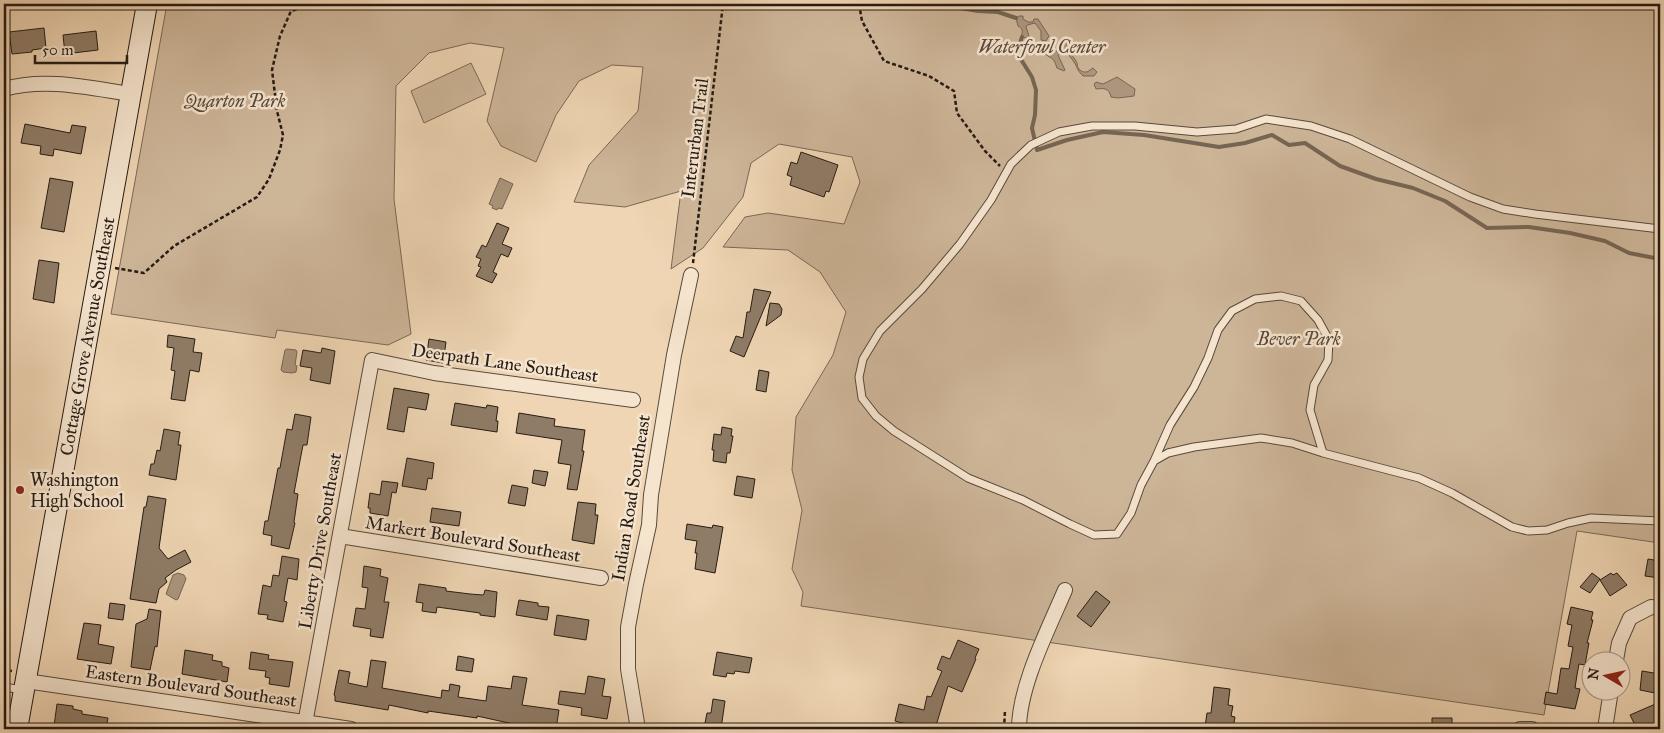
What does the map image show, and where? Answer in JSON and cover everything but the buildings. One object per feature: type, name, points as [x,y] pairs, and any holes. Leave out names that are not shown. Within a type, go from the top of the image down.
[{"type":"main road","name":"Cottage Grove Avenue Southeast","points":[[17,729],[147,4]]},
{"type":"street","points":[[4,89],[16,85],[58,84],[131,94]]},
{"type":"street","name":"Indian Road Southeast","points":[[638,729],[628,669],[628,627],[649,525],[650,495],[674,355],[691,275]]},
{"type":"street","name":"Deerpath Lane Southeast","points":[[372,360],[434,374],[632,400]]},
{"type":"street","name":"Liberty Drive Southeast","points":[[305,726],[372,360]]},
{"type":"street","name":"Markert Boulevard Southeast","points":[[340,536],[601,578]]},
{"type":"street","points":[[1019,729],[1019,717],[1024,692],[1065,590]]},
{"type":"street","points":[[1618,650],[1630,618],[1651,607],[1660,608]]},
{"type":"street","name":"Eastern Boulevard Southeast","points":[[25,685],[305,726],[351,729]]},
{"type":"street","points":[[1606,729],[1610,700]]},
{"type":"street","points":[[1520,729],[1532,729]]},
{"type":"lane","points":[[1323,453],[1310,410],[1314,385],[1328,360],[1329,340],[1318,320],[1301,301],[1281,296],[1255,299],[1232,310],[1218,330],[1208,358],[1194,387],[1170,424],[1141,485],[1131,512],[1117,534],[1094,534],[1023,500],[968,478],[894,431],[876,416],[862,398],[860,378],[863,360],[880,331],[922,289],[960,244],[991,200],[1010,164],[1031,145],[1059,132],[1092,126],[1135,126],[1197,132],[1236,129],[1266,119],[1311,126],[1350,138],[1470,197],[1503,209],[1660,229]]},
{"type":"lane","points":[[1154,461],[1168,453],[1194,447],[1261,438],[1292,443],[1419,478],[1452,494],[1512,528],[1528,531],[1547,530],[1591,518],[1660,521]]},
{"type":"lane","points":[[4,687],[25,685]]},
{"type":"path","points":[[101,266],[144,273],[174,246],[257,197],[269,179],[280,150],[283,135],[277,111],[272,70],[280,36],[292,11],[316,4]]},
{"type":"path","name":"Interurban Trail","points":[[691,275],[723,4]]},
{"type":"path","points":[[859,4],[862,20],[884,61],[929,76],[954,91],[957,113],[985,151],[1006,172]]},
{"type":"path","points":[[1004,729],[1005,710]]},
{"type":"green space","name":"Bever Park","points":[[167,4],[1660,4],[1660,543],[1577,531],[1544,715],[801,606],[803,592],[792,569],[802,510],[792,470],[796,417],[833,355],[846,312],[820,272],[788,250],[723,247],[745,217],[768,213],[844,224],[860,182],[852,157],[779,144],[751,163],[743,197],[703,248],[671,269],[681,191],[625,207],[574,202],[589,165],[638,111],[643,67],[612,65],[579,81],[556,115],[536,162],[501,146],[487,121],[504,48],[470,43],[429,53],[396,86],[394,199],[411,334],[388,345],[277,330],[275,338],[111,314]]},
{"type":"green space","points":[[471,63],[486,94],[424,123],[411,91]]},
{"type":"shaded area","points":[[1023,16],[1023,19],[1028,22],[1038,19],[1049,36],[1046,41],[1041,40],[1041,31],[1035,23],[1026,27],[1030,39],[1022,37],[1022,30],[1018,26],[1016,18]]},
{"type":"shaded area","points":[[1062,42],[1067,43],[1069,51],[1079,69],[1087,72],[1093,68],[1097,72],[1094,76],[1083,76],[1068,52],[1064,50],[1058,55],[1064,71],[1057,68],[1053,59],[1043,52],[1044,49],[1049,47],[1054,48],[1058,53],[1061,50]]},
{"type":"shaded area","points":[[1117,77],[1135,89],[1134,96],[1111,97],[1106,89],[1096,89],[1094,84],[1096,82],[1103,84]]},
{"type":"shaded area","points":[[500,178],[513,184],[502,209],[498,208],[497,210],[489,204]]},
{"type":"shaded area","points":[[285,350],[296,350],[297,352],[296,372],[283,372],[281,370]]},
{"type":"shaded area","points":[[178,573],[184,575],[186,579],[176,600],[166,594],[173,575]]},
{"type":"waterway","points":[[937,4],[978,11],[998,12],[1016,18]]},
{"type":"waterway","points":[[1022,37],[1017,53],[1032,77],[1036,90],[1035,115],[1032,128],[1037,150],[1067,140],[1103,132],[1144,135],[1219,147],[1245,143],[1272,135],[1289,145],[1305,143],[1340,166],[1376,179],[1413,188],[1445,201],[1487,228],[1529,227],[1570,233],[1605,241],[1629,253],[1660,259]]},
{"type":"place","name":"Washington High School","points":[[20,490]]},
{"type":"park label","name":"Waterfowl Center","points":[[1042,47]]},
{"type":"park label","name":"Quarton Park","points":[[235,101]]}]
